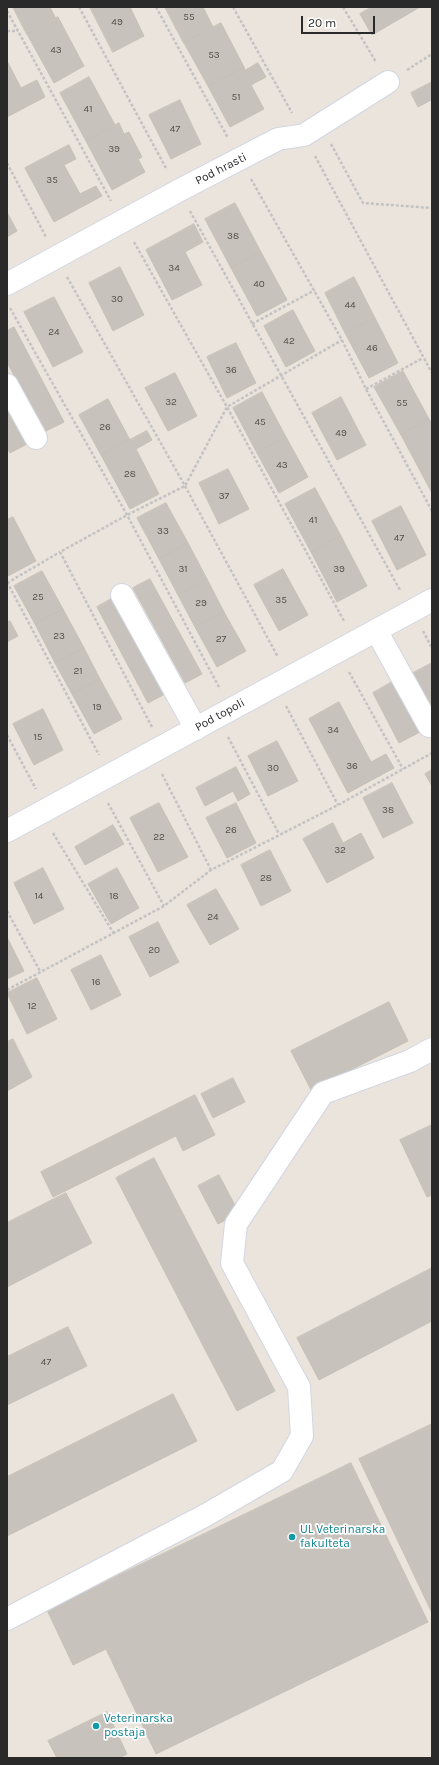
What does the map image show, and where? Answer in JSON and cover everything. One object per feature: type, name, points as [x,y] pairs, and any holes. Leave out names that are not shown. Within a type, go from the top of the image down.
[{"type":"street","name":"Pod hrasti","points":[[7,284],[56,256],[278,139],[312,130],[388,82]]},
{"type":"street","points":[[7,385],[36,438]]},
{"type":"street","points":[[122,595],[196,729]]},
{"type":"street","name":"Pod topoli","points":[[7,831],[432,600]]},
{"type":"street","points":[[376,630],[429,726]]},
{"type":"street","points":[[7,1619],[206,1515],[282,1472],[302,1436],[298,1387],[232,1263],[236,1224],[323,1093],[410,1060],[432,1049]]},
{"type":"path","points":[[79,7],[178,191],[412,610]]},
{"type":"path","points":[[156,7],[342,340],[366,389],[432,511]]},
{"type":"path","points":[[233,7],[312,130],[364,203],[432,208]]},
{"type":"path","points":[[343,7],[388,82],[432,54]]},
{"type":"path","points":[[7,11],[122,222],[227,407],[347,647],[403,769]]},
{"type":"path","points":[[7,31],[18,31]]},
{"type":"path","points":[[312,130],[432,373]]},
{"type":"path","points":[[7,164],[56,256],[185,486],[282,681],[338,805]]},
{"type":"path","points":[[252,324],[314,290]]},
{"type":"path","points":[[7,302],[127,515],[224,713],[279,834]]},
{"type":"path","points":[[127,515],[185,486],[227,407],[281,374],[342,340]]},
{"type":"path","points":[[366,389],[424,358]]},
{"type":"path","points":[[60,552],[7,583],[164,906]]},
{"type":"path","points":[[7,735],[43,811],[114,934]]},
{"type":"path","points":[[151,752],[211,870]]},
{"type":"path","points":[[7,990],[164,906],[211,870],[338,805],[432,753]]},
{"type":"path","points":[[7,911],[40,971]]},
{"type":"building","points":[[13,7],[50,7],[56,19],[27,34]]},
{"type":"building","points":[[90,7],[130,7],[144,36],[113,52]]},
{"type":"building","points":[[165,7],[203,7],[213,27],[184,43]]},
{"type":"building","points":[[372,7],[420,7],[372,35],[360,14]]},
{"type":"building","points":[[58,17],[84,66],[54,83],[27,34]]},
{"type":"building","points":[[221,23],[244,67],[208,86],[184,43]]},
{"type":"building","points":[[7,61],[21,88],[37,80],[45,97],[7,117]]},
{"type":"building","points":[[258,63],[266,77],[251,85],[264,109],[230,127],[208,86],[244,67],[245,70]]},
{"type":"building","points":[[89,77],[115,125],[86,141],[60,93]]},
{"type":"building","points":[[432,82],[432,103],[431,100],[418,107],[411,93]]},
{"type":"building","points":[[180,100],[201,144],[171,159],[149,115]]},
{"type":"building","points":[[119,123],[124,134],[129,132],[142,157],[138,159],[145,172],[112,190],[86,141]]},
{"type":"building","points":[[69,145],[76,159],[64,165],[80,194],[96,186],[102,196],[54,222],[25,168]]},
{"type":"building","points":[[235,203],[261,252],[231,268],[205,219]]},
{"type":"building","points":[[7,212],[17,231],[7,237]]},
{"type":"building","points":[[194,224],[203,242],[185,252],[202,285],[172,300],[146,250]]},
{"type":"building","points":[[261,252],[287,300],[257,316],[231,268]]},
{"type":"building","points":[[120,267],[144,315],[113,331],[89,283]]},
{"type":"building","points":[[354,277],[375,318],[345,333],[325,293]]},
{"type":"building","points":[[54,297],[83,352],[53,367],[24,312]]},
{"type":"building","points":[[293,310],[315,351],[286,367],[264,326]]},
{"type":"building","points":[[375,318],[398,363],[369,378],[345,333]]},
{"type":"building","points":[[14,327],[64,422],[44,432],[7,362],[7,331]]},
{"type":"building","points":[[236,343],[256,383],[227,398],[207,357]]},
{"type":"building","points":[[403,371],[429,419],[401,435],[374,387]]},
{"type":"building","points":[[175,373],[197,416],[168,431],[145,388]]},
{"type":"building","points":[[262,392],[286,437],[257,453],[233,408]]},
{"type":"building","points":[[341,397],[366,445],[337,460],[312,413]]},
{"type":"building","points":[[108,399],[130,440],[101,455],[79,415]]},
{"type":"building","points":[[7,403],[29,443],[10,453],[7,448]]},
{"type":"building","points":[[429,419],[432,424],[432,493],[401,435]]},
{"type":"building","points":[[147,431],[152,440],[136,449],[159,494],[130,509],[101,455]]},
{"type":"building","points":[[286,437],[308,477],[279,493],[257,453]]},
{"type":"building","points":[[228,469],[249,509],[219,524],[199,483]]},
{"type":"building","points":[[315,488],[341,536],[311,552],[285,504]]},
{"type":"building","points":[[166,503],[188,543],[159,559],[137,518]]},
{"type":"building","points":[[401,506],[426,555],[397,570],[372,521]]},
{"type":"building","points":[[13,517],[36,561],[8,576],[7,520]]},
{"type":"building","points":[[341,536],[367,586],[337,602],[311,552]]},
{"type":"building","points":[[188,543],[207,579],[178,595],[159,559]]},
{"type":"building","points":[[283,569],[308,615],[279,631],[254,585]]},
{"type":"building","points":[[42,571],[63,609],[35,624],[14,586]]},
{"type":"building","points":[[150,579],[202,674],[185,683],[133,588]]},
{"type":"building","points":[[207,579],[224,612],[195,627],[178,595]]},
{"type":"building","points":[[113,598],[165,694],[148,703],[97,607]]},
{"type":"building","points":[[63,609],[84,648],[55,663],[35,624]]},
{"type":"building","points":[[224,612],[246,651],[217,667],[195,627]]},
{"type":"building","points":[[10,621],[18,636],[7,642],[7,623]]},
{"type":"building","points":[[84,648],[100,679],[72,694],[55,663]]},
{"type":"building","points":[[432,663],[432,709],[413,673]]},
{"type":"building","points":[[100,679],[122,719],[94,734],[72,694]]},
{"type":"building","points":[[392,682],[420,732],[399,743],[373,693]]},
{"type":"building","points":[[339,702],[371,762],[386,754],[394,768],[348,793],[309,719]]},
{"type":"building","points":[[43,709],[63,750],[34,765],[13,724]]},
{"type":"building","points":[[277,741],[298,781],[268,796],[248,756]]},
{"type":"building","points":[[236,767],[250,794],[238,801],[233,791],[205,806],[196,788]]},
{"type":"building","points":[[432,770],[432,786],[425,774]]},
{"type":"building","points":[[392,783],[413,823],[383,838],[363,798]]},
{"type":"building","points":[[159,803],[188,857],[158,872],[130,818]]},
{"type":"building","points":[[236,803],[256,843],[227,858],[206,818]]},
{"type":"building","points":[[333,823],[343,843],[361,833],[374,858],[327,883],[303,839]]},
{"type":"building","points":[[113,825],[124,844],[85,865],[75,847]]},
{"type":"building","points":[[270,850],[291,891],[261,906],[241,865]]},
{"type":"building","points":[[43,868],[64,909],[34,924],[14,883]]},
{"type":"building","points":[[117,868],[139,908],[111,924],[88,884]]},
{"type":"building","points":[[216,889],[239,929],[210,945],[187,905]]},
{"type":"building","points":[[158,922],[179,962],[150,977],[129,937]]},
{"type":"building","points":[[7,937],[24,971],[7,979]]},
{"type":"building","points":[[101,955],[121,995],[91,1010],[71,970]]},
{"type":"building","points":[[37,978],[57,1019],[27,1034],[7,993]]},
{"type":"building","points":[[389,1002],[408,1041],[311,1090],[291,1051]]},
{"type":"building","points":[[13,1039],[32,1077],[7,1091],[7,1042]]},
{"type":"building","points":[[233,1078],[245,1102],[213,1118],[201,1094]]},
{"type":"building","points":[[195,1095],[215,1135],[183,1151],[176,1136],[53,1197],[41,1172]]},
{"type":"building","points":[[432,1125],[432,1195],[427,1197],[400,1140]]},
{"type":"building","points":[[154,1158],[275,1391],[237,1411],[116,1178]]},
{"type":"building","points":[[219,1175],[239,1213],[218,1224],[198,1186]]},
{"type":"building","points":[[66,1193],[92,1243],[7,1287],[7,1223]]},
{"type":"building","points":[[432,1268],[432,1321],[319,1380],[297,1338]]},
{"type":"building","points":[[68,1327],[87,1366],[7,1405],[7,1357]]},
{"type":"building","points":[[173,1394],[197,1441],[7,1536],[7,1477]]},
{"type":"building","points":[[432,1424],[432,1613],[359,1459]]},
{"type":"building","name":"UL Veterinarska fakulteta","points":[[351,1463],[428,1622],[156,1754],[106,1649],[73,1665],[47,1610]]},
{"type":"building","name":"Veterinarska postaja","points":[[107,1712],[127,1754],[119,1758],[57,1758],[48,1741]]},
{"type":"place","name":"UL Veterinarska fakulteta","points":[[292,1537]]},
{"type":"place","name":"Veterinarska postaja","points":[[96,1726]]}]
